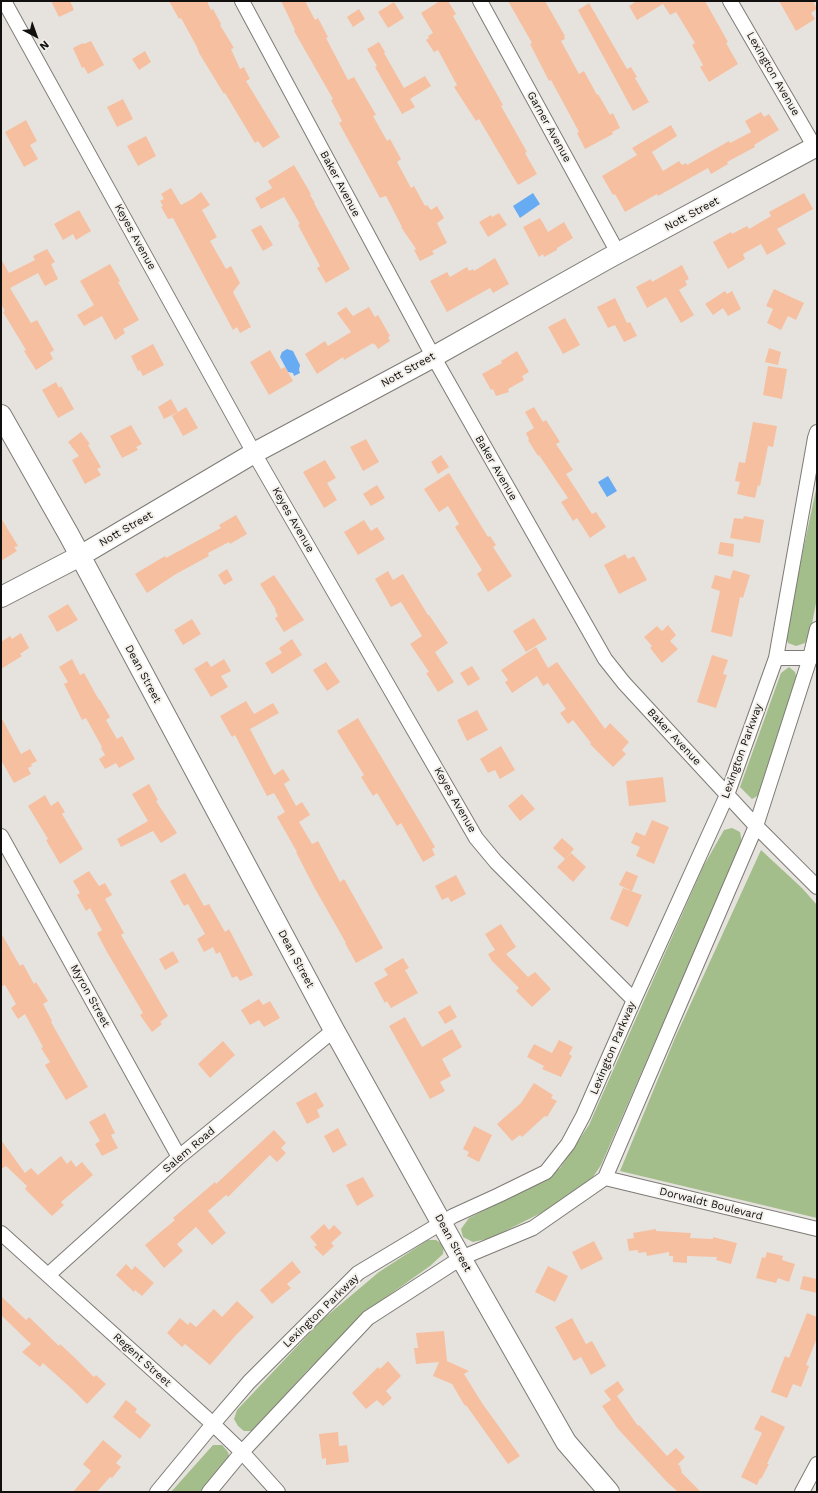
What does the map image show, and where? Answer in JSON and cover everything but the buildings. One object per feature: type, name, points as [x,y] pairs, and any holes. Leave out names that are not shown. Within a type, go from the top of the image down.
[{"type":"street","name":"Keyes Avenue","points":[[4,1],[254,453],[476,838],[496,862],[634,1000]]},
{"type":"street","name":"Baker Avenue","points":[[242,1],[433,356],[605,659],[624,683],[756,826],[815,881]]},
{"type":"street","name":"Garner Avenue","points":[[480,1],[618,253]]},
{"type":"street","name":"Lexington Avenue","points":[[730,1],[816,148]]},
{"type":"street","name":"Nott Street","points":[[1,597],[80,556],[254,453],[618,253],[816,148]]},
{"type":"street","name":"Dean Street","points":[[1,415],[80,556],[334,1030],[461,1258],[566,1442],[609,1492]]},
{"type":"street","name":"Lexington Parkway","points":[[157,1492],[249,1382],[358,1273],[441,1222],[546,1172],[568,1144],[583,1116],[727,795],[776,658],[817,432]]},
{"type":"street","points":[[209,1492],[242,1452],[368,1318],[461,1258],[533,1228],[604,1178],[756,826],[814,657],[817,629]]},
{"type":"street","points":[[776,658],[814,657]]},
{"type":"street","name":"Myron Street","points":[[1,836],[179,1157]]},
{"type":"street","name":"Salem Road","points":[[48,1275],[179,1157],[334,1030]]},
{"type":"street","name":"Dorwaldt Boulevard","points":[[604,1178],[817,1230]]},
{"type":"street","name":"Regent Street","points":[[1,1233],[213,1424],[242,1452],[278,1492]]},
{"type":"street","points":[[802,1492],[817,1464]]},
{"type":"green space","points":[[817,485],[817,598],[811,629],[805,643],[796,646],[788,643],[785,635]]},
{"type":"green space","points":[[789,667],[795,672],[797,680],[759,795],[752,799],[740,787],[781,673]]},
{"type":"green space","points":[[732,828],[740,832],[742,843],[601,1165],[589,1183],[541,1213],[491,1238],[473,1242],[463,1237],[461,1229],[469,1218],[537,1184],[560,1168],[589,1125],[703,867],[724,830]]},
{"type":"green space","points":[[761,850],[802,888],[817,905],[817,1218],[620,1171],[675,1038]]},
{"type":"green space","points":[[428,1240],[436,1240],[444,1245],[443,1254],[430,1266],[375,1305],[306,1372],[253,1431],[244,1431],[238,1426],[234,1419],[237,1410],[322,1320],[379,1272]]},
{"type":"green space","points":[[213,1445],[222,1445],[228,1452],[230,1459],[202,1492],[171,1492]]},
{"type":"water","points":[[533,193],[540,204],[520,218],[513,206]]},
{"type":"water","points":[[287,349],[293,351],[300,365],[300,373],[294,376],[293,373],[288,372],[280,357],[282,352]]},
{"type":"water","points":[[608,476],[617,491],[607,497],[598,482]]}]
